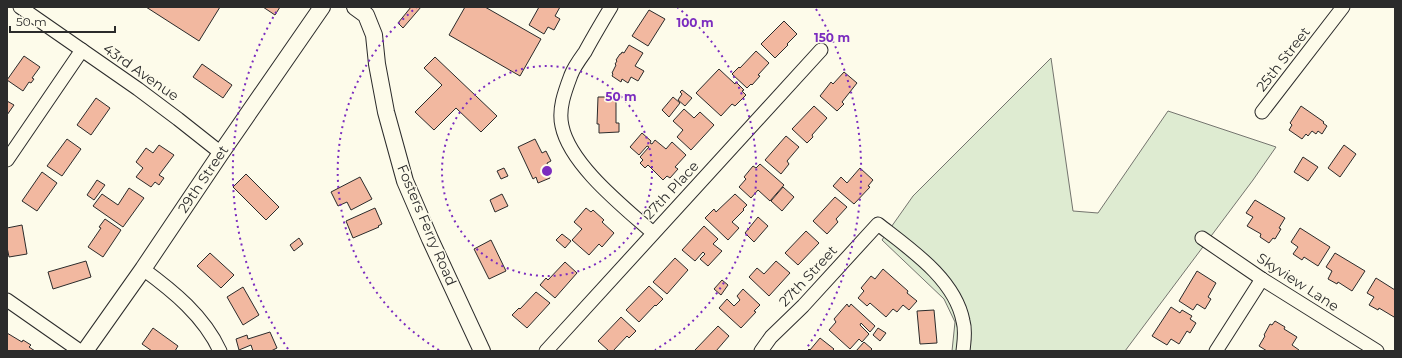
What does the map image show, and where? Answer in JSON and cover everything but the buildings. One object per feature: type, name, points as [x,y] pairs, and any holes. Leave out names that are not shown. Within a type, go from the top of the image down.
[{"type":"street","name":"43rd Avenue","points":[[20,7],[172,115],[221,153]]},
{"type":"street","name":"29th Street","points":[[85,351],[143,269],[322,7]]},
{"type":"street","points":[[611,7],[571,74],[561,108],[562,125],[567,142],[576,158],[592,176],[653,233]]},
{"type":"street","name":"25th Street","points":[[1262,112],[1343,7]]},
{"type":"street","name":"Fosters Ferry Road","points":[[362,10],[374,35],[377,64],[386,112],[406,181],[430,239],[482,351]]},
{"type":"street","points":[[7,160],[82,50]]},
{"type":"street","name":"27th Place","points":[[546,351],[821,50]]},
{"type":"street","name":"27th Street","points":[[761,351],[771,338],[803,306],[878,224],[916,254],[951,290],[959,305],[964,321],[965,338],[963,351]]},
{"type":"street","name":"Skyview Lane","points":[[1202,238],[1262,279],[1377,351]]},
{"type":"street","points":[[143,269],[163,283],[189,307],[206,328],[220,351]]},
{"type":"street","points":[[1216,351],[1262,279]]},
{"type":"street","points":[[7,300],[80,351]]},
{"type":"green space","points":[[1051,58],[1073,211],[1098,213],[1168,111],[1276,147],[1125,351],[952,351],[955,322],[944,299],[882,240],[913,196]]}]
